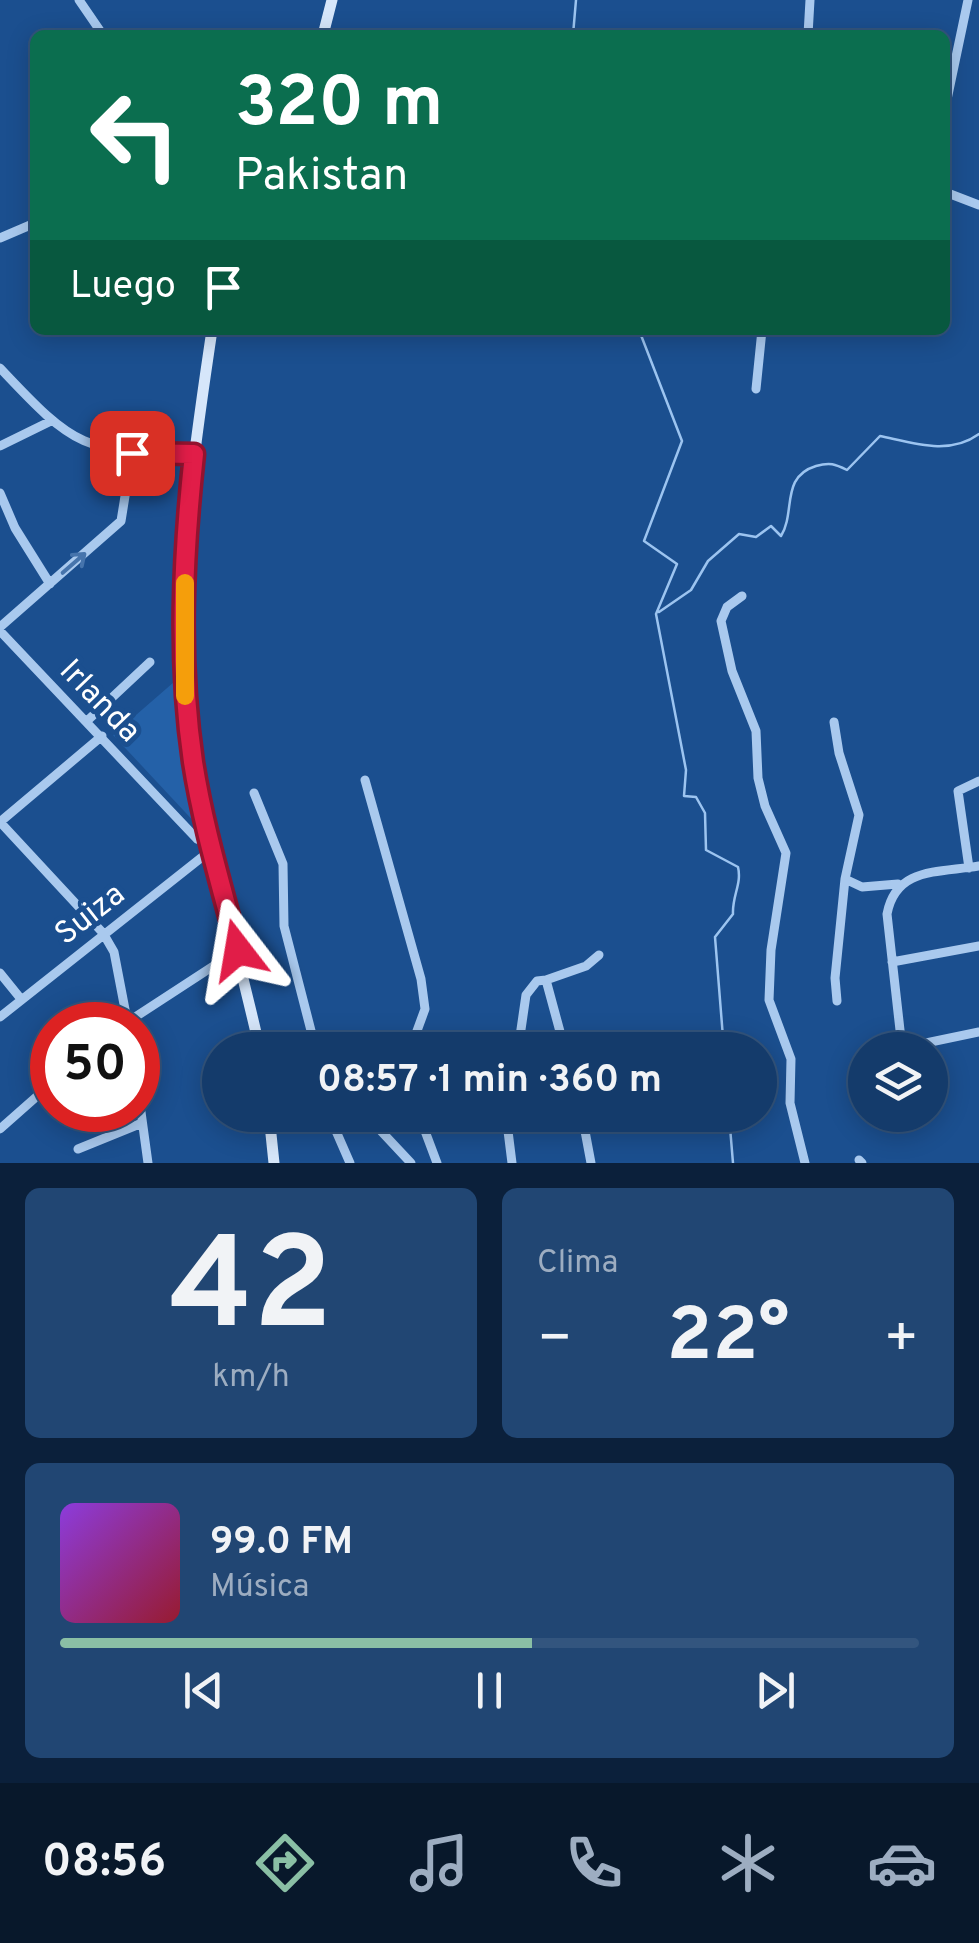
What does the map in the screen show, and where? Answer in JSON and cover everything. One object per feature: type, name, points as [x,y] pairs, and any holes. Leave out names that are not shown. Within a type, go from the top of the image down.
[{"type":"main road","points":[[324,30],[332,0]]},
{"type":"main road","points":[[211,335],[186,529],[185,696],[210,847],[256,1032]]},
{"type":"main road","points":[[271,1132],[274,1163]]},
{"type":"street","points":[[78,0],[99,30]]},
{"type":"street","points":[[808,30],[810,0]]},
{"type":"street","points":[[968,1],[979,11]]},
{"type":"street","points":[[950,86],[968,1]]},
{"type":"street","points":[[950,194],[979,204]]},
{"type":"street","points":[[0,238],[30,224]]},
{"type":"street","points":[[756,389],[761,335]]},
{"type":"street","points":[[0,368],[50,422],[102,450],[194,454]]},
{"type":"street","points":[[0,446],[50,422]]},
{"type":"street","points":[[0,629],[122,521],[132,453]]},
{"type":"street","points":[[0,493],[15,528],[50,584]]},
{"type":"street","points":[[742,596],[727,607],[721,621],[732,671],[756,732],[758,778],[786,853],[770,950],[769,1000],[790,1059],[790,1102],[805,1163]]},
{"type":"street","name":"Irlanda","points":[[0,629],[197,839],[210,847]]},
{"type":"street","points":[[87,722],[150,662]]},
{"type":"street","points":[[834,722],[839,753],[860,815],[846,879],[835,978],[837,1002]]},
{"type":"street","points":[[102,736],[0,822],[104,933],[114,952],[122,1002]]},
{"type":"street","points":[[366,780],[424,994],[425,1009],[417,1032]]},
{"type":"street","points":[[846,879],[862,887],[974,867],[958,791],[979,781]]},
{"type":"street","points":[[254,793],[283,864],[284,926],[311,1032]]},
{"type":"street","name":"Suiza","points":[[0,1017],[210,847]]},
{"type":"street","points":[[900,1032],[886,914],[890,894],[901,882]]},
{"type":"street","points":[[892,962],[979,946]]},
{"type":"street","points":[[159,1002],[238,950]]},
{"type":"street","points":[[521,1032],[526,996],[537,981],[586,966],[599,955]]},
{"type":"street","points":[[0,973],[21,999]]},
{"type":"street","points":[[546,980],[560,1032]]},
{"type":"street","points":[[948,1038],[979,1032]]},
{"type":"street","points":[[0,1129],[30,1102]]},
{"type":"street","points":[[78,1149],[120,1132]]},
{"type":"street","points":[[143,1132],[148,1163]]},
{"type":"street","points":[[336,1132],[350,1163]]},
{"type":"street","points":[[382,1132],[411,1163]]},
{"type":"street","points":[[426,1132],[438,1163]]},
{"type":"street","points":[[508,1132],[512,1163]]},
{"type":"street","points":[[585,1132],[591,1163]]},
{"type":"shaded area","points":[[174,682],[199,827],[113,735]]},
{"type":"waterway","points":[[573,30],[576,0]]},
{"type":"waterway","points":[[641,335],[682,441],[644,541],[677,564],[656,614],[686,770],[684,796],[696,797],[705,813],[706,850],[738,867],[739,873],[733,914],[715,937],[723,1032]]},
{"type":"waterway","points":[[659,612],[691,590],[708,561],[739,534],[756,537],[771,526],[781,536],[793,487],[805,471],[829,464],[847,470],[880,436],[943,446],[956,445],[979,434]]},
{"type":"waterway","points":[[730,1132],[733,1163]]},
{"type":"slow traffic","points":[[185,583],[185,696]]},
{"type":"route","points":[[132,453],[194,454],[186,529],[185,696],[210,844],[238,950]]}]
